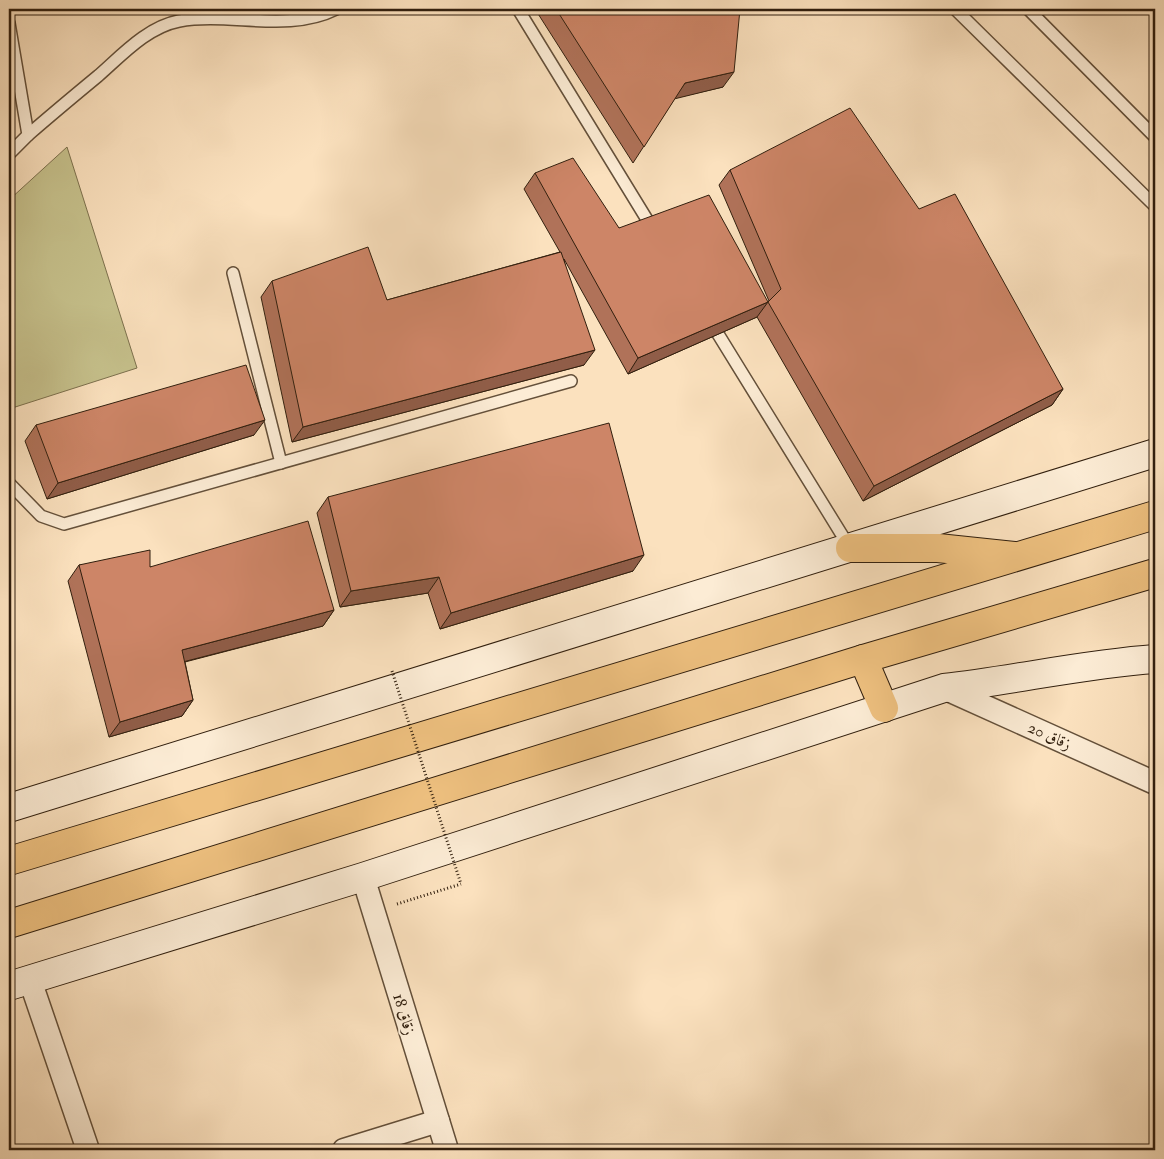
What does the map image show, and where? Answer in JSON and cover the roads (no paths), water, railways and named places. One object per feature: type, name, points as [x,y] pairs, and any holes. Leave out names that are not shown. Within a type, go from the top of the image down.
[{"type":"highway","points":[[9,861],[1023,557],[1155,515]]},
{"type":"highway","points":[[850,548],[938,548],[1023,557]]},
{"type":"highway","points":[[9,924],[863,659],[1155,573]]},
{"type":"highway","points":[[863,659],[884,708]]},
{"type":"main road","points":[[9,808],[1155,453]]},
{"type":"main road","points":[[19,983],[363,877],[944,688],[1010,680],[1065,668],[1155,659]]},
{"type":"street","name":"زقاق 20","points":[[944,688],[1155,783]]},
{"type":"street","name":"زقاق 18","points":[[363,877],[446,1150]]},
{"type":"street","points":[[19,983],[88,1150]]},
{"type":"street","points":[[344,1150],[438,1121]]},
{"type":"lane","points":[[9,154],[28,134],[146,35],[178,21],[215,19],[289,20],[322,16],[336,9]]},
{"type":"lane","points":[[518,9],[661,242]]},
{"type":"lane","points":[[955,9],[1155,206]]},
{"type":"lane","points":[[1028,9],[1155,137]]},
{"type":"lane","points":[[9,23],[28,134]]},
{"type":"lane","points":[[233,273],[281,463]]},
{"type":"lane","points":[[703,310],[850,548]]},
{"type":"lane","points":[[9,483],[41,516],[64,524],[571,381]]}]
